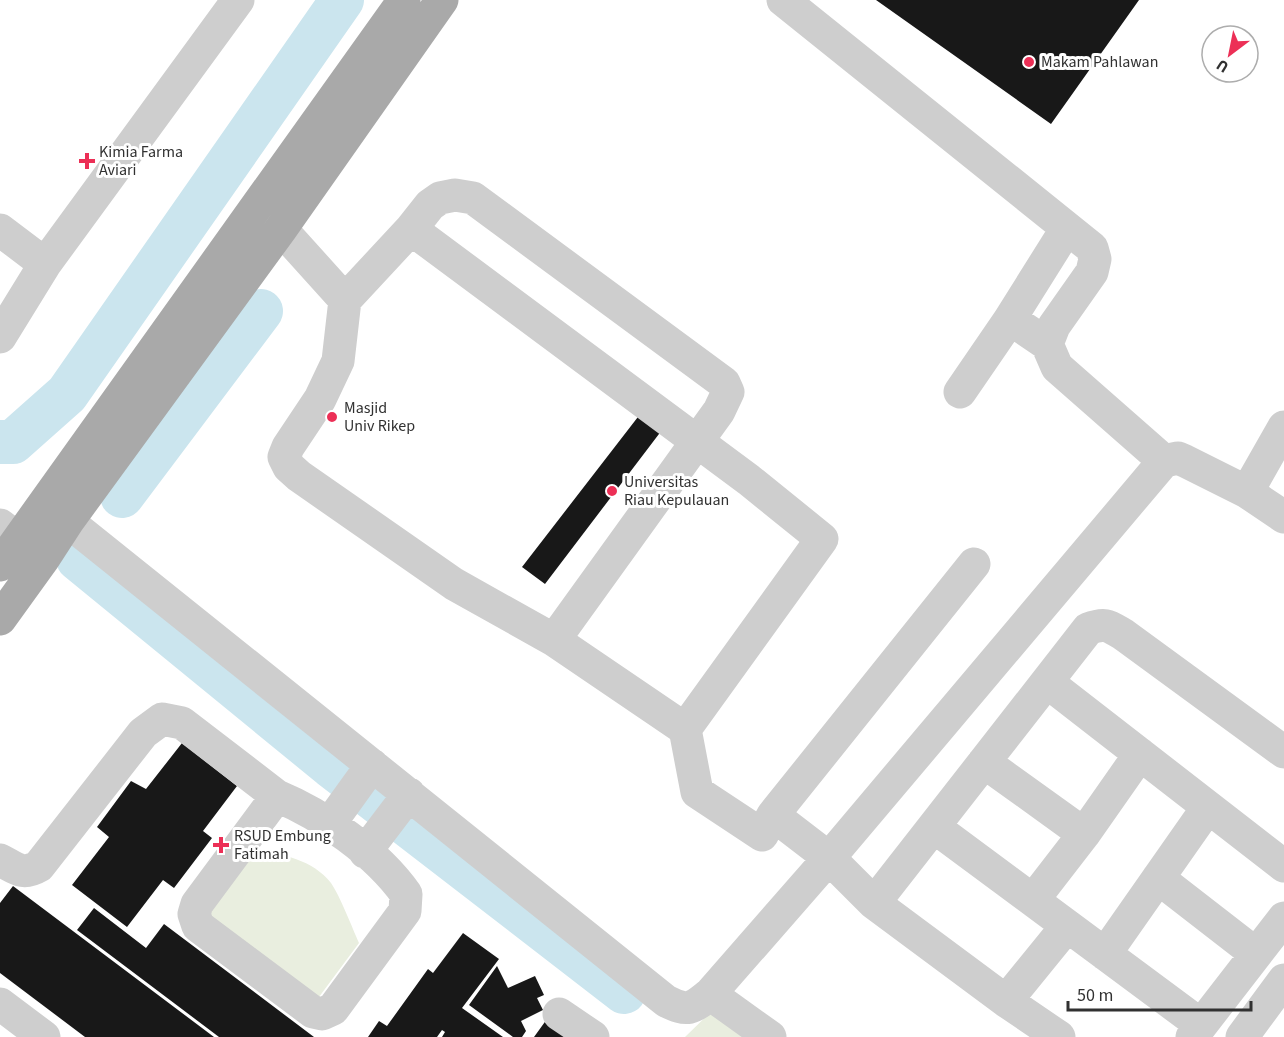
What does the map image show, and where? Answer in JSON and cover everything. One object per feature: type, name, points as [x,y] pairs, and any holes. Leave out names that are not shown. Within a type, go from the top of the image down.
[{"type":"main road","points":[[56,512],[255,209],[404,0]]},
{"type":"main road","points":[[0,619],[16,547],[56,512],[281,230],[442,0]]},
{"type":"street","points":[[0,336],[45,264],[238,0]]},
{"type":"street","points":[[783,0],[1092,248],[1095,259],[1092,272],[1054,326],[1047,344]]},
{"type":"street","points":[[554,640],[697,442],[728,393],[724,383],[473,198],[455,195],[440,198],[430,205],[411,229],[345,300],[338,361],[320,399],[288,447],[284,457],[289,467],[299,476],[454,584],[554,640],[685,729],[697,792],[762,835],[773,815],[974,564]]},
{"type":"street","points":[[255,209],[281,230],[345,300]]},
{"type":"street","points":[[960,392],[1010,319],[1067,228]]},
{"type":"street","points":[[411,229],[749,480],[822,539],[685,729]]},
{"type":"street","points":[[0,230],[45,264]]},
{"type":"street","points":[[1010,319],[1047,344],[1057,368],[1164,462]]},
{"type":"street","points":[[1247,492],[1284,427]]},
{"type":"street","points":[[56,512],[367,772],[666,1001],[683,1008],[696,1006],[710,994],[829,858],[1164,462],[1178,458],[1185,461],[1247,492],[1284,517]]},
{"type":"street","points":[[874,903],[1088,628],[1100,624],[1109,626],[1284,752]]},
{"type":"street","points":[[1047,682],[1284,866]]},
{"type":"street","points":[[0,860],[19,870],[30,871],[39,866],[143,733],[162,719],[182,723],[277,796],[332,820],[368,847],[406,894],[405,910],[333,1009],[322,1014],[313,1012],[198,926],[194,914],[197,904],[277,796]]},
{"type":"street","points":[[1033,900],[1084,834],[1140,754]]},
{"type":"street","points":[[984,762],[1084,834]]},
{"type":"street","points":[[332,820],[367,772]]},
{"type":"street","points":[[368,847],[405,800]]},
{"type":"street","points":[[1105,954],[1208,807]]},
{"type":"street","points":[[773,815],[829,858],[874,903],[1006,1001],[1059,1037]]},
{"type":"street","points":[[934,827],[1105,954],[1197,1031],[1284,918]]},
{"type":"street","points":[[1158,878],[1257,954]]},
{"type":"street","points":[[1006,1001],[1067,926]]},
{"type":"street","points":[[1242,1037],[1284,981]]},
{"type":"street","points":[[710,994],[770,1037]]},
{"type":"street","points":[[0,1004],[44,1037]]},
{"type":"street","points":[[559,1014],[593,1037]]},
{"type":"shaded area","points":[[255,852],[296,859],[324,875],[338,896],[359,943],[316,1001],[204,913]]},
{"type":"shaded area","points":[[721,1002],[772,1037],[685,1037]]},
{"type":"building","name":"Makam Pahlawan","points":[[876,0],[1139,0],[1051,124]]},
{"type":"building","points":[[641,413],[662,430],[545,584],[522,567]]},
{"type":"building","points":[[182,743],[237,786],[203,831],[212,838],[174,888],[163,880],[127,927],[72,885],[109,837],[97,827],[131,781],[146,789]]},
{"type":"building","points":[[13,886],[214,1037],[85,1037],[0,973],[0,903]]},
{"type":"building","points":[[94,908],[146,948],[164,924],[314,1037],[219,1037],[77,930]]},
{"type":"building","points":[[463,933],[499,959],[462,1008],[503,1037],[442,1037],[445,1032],[442,1030],[437,1037],[368,1037],[379,1021],[387,1026],[428,969],[433,973]]},
{"type":"building","points":[[497,966],[508,988],[535,976],[544,995],[537,998],[543,1010],[521,1021],[526,1031],[522,1037],[513,1037],[469,1005]]},
{"type":"building","points":[[547,1019],[572,1037],[534,1037]]},
{"type":"waterway","points":[[0,442],[13,442],[67,394],[342,0]]},
{"type":"waterway","points":[[122,496],[261,311]]},
{"type":"waterway","points":[[78,559],[331,766],[624,992]]},
{"type":"place","name":"Makam Pahlawan","points":[[1029,62]]},
{"type":"place","name":"Kimia Farma Aviari","points":[[87,161]]},
{"type":"place","name":"Masjid Univ Rikep","points":[[332,417]]},
{"type":"place","name":"Universitas Riau Kepulauan","points":[[612,491]]},
{"type":"place","name":"RSUD Embung Fatimah","points":[[221,845]]}]
